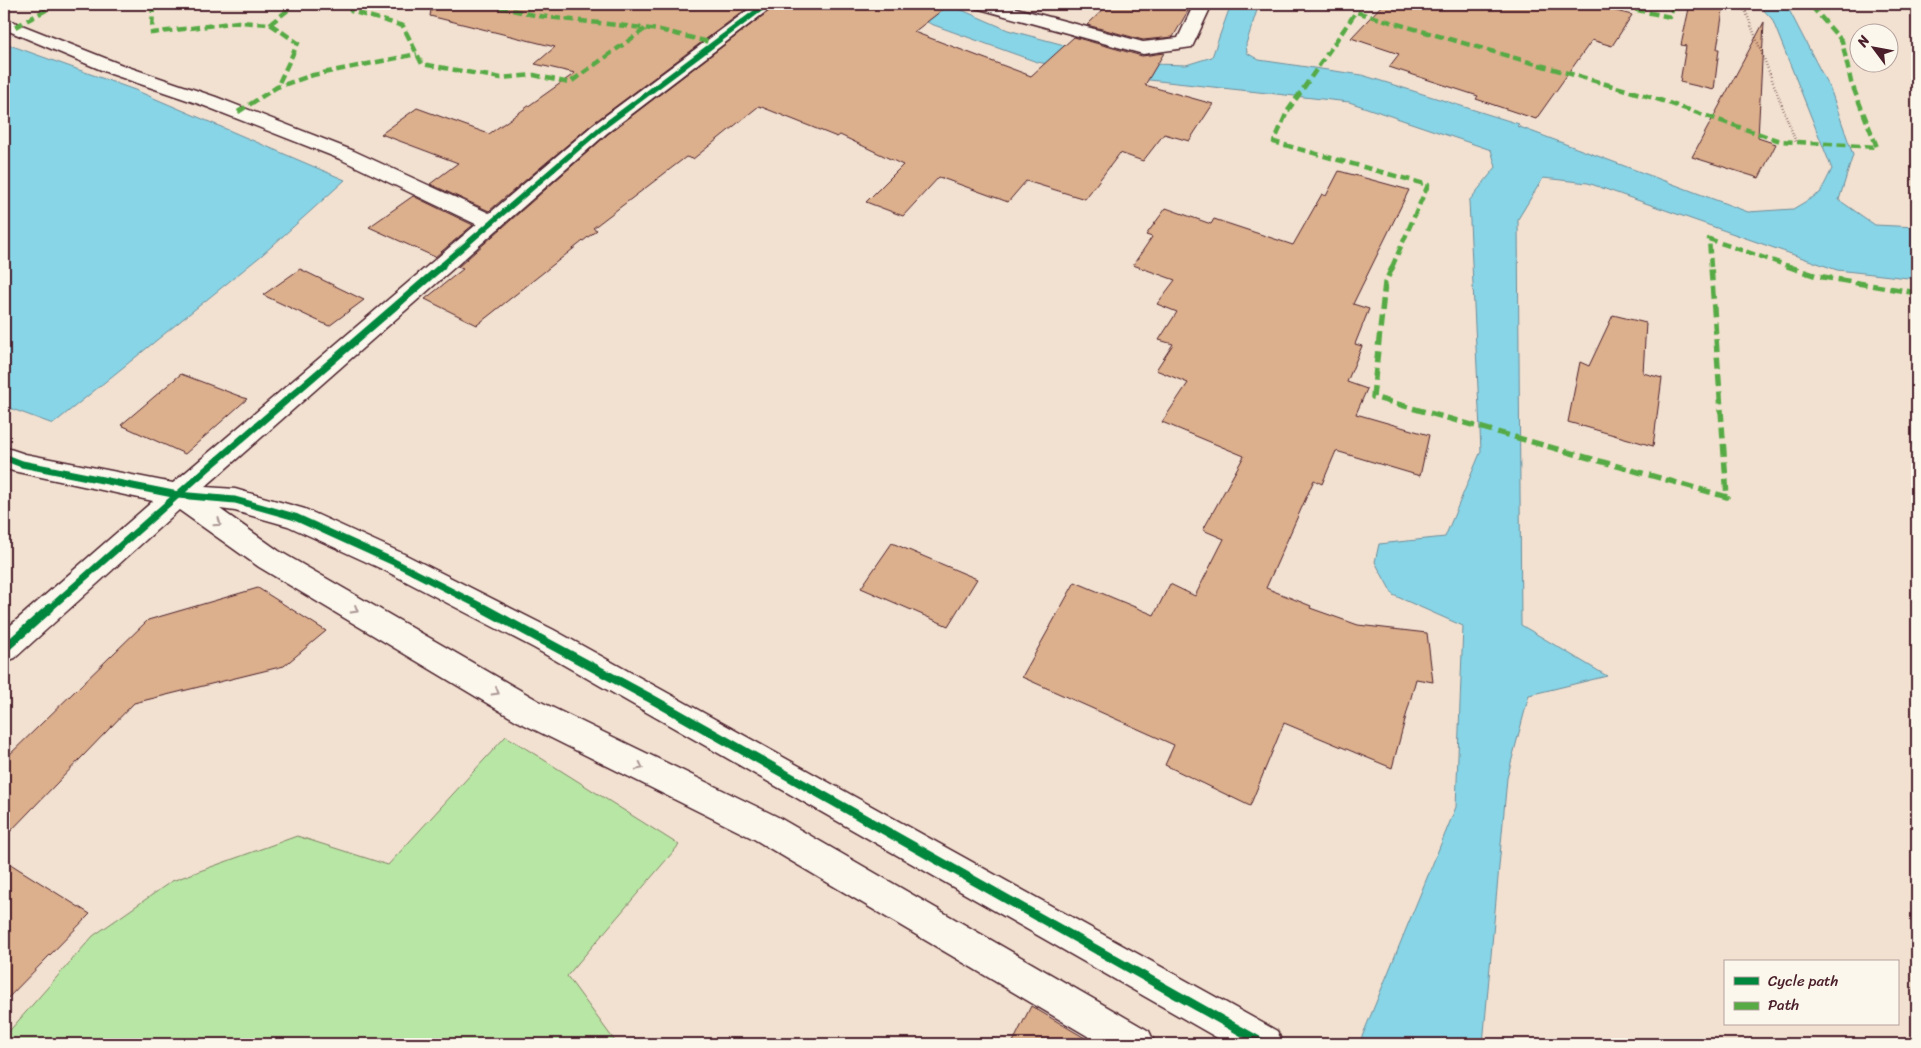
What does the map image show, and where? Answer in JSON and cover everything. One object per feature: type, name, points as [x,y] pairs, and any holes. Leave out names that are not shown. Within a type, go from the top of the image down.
[{"type":"street","points":[[4,649],[178,495],[600,129],[767,4]]},
{"type":"street","points":[[982,4],[1143,48],[1185,43],[1203,4]]},
{"type":"street","points":[[4,23],[110,66],[209,101],[347,155],[492,223]]},
{"type":"street","points":[[4,457],[22,464],[178,495],[235,500],[295,517],[394,562],[544,639],[626,684],[1264,1044]]},
{"type":"street","points":[[178,495],[269,559],[528,711],[766,828],[1136,1044]]},
{"type":"path","points":[[1737,4],[1746,12],[1796,142]]},
{"type":"green space","points":[[506,736],[679,845],[567,976],[617,1044],[4,1044],[4,1037],[93,936],[172,881],[297,836],[388,865]]},
{"type":"water","points":[[893,4],[948,4],[1008,30],[1102,55],[1155,64],[1186,65],[1212,57],[1231,4],[1259,4],[1246,44],[1247,53],[1259,60],[1362,75],[1519,124],[1517,126],[1748,212],[1793,209],[1820,193],[1832,169],[1772,19],[1758,4],[1786,4],[1831,91],[1853,155],[1839,200],[1875,225],[1917,227],[1917,279],[1837,270],[1588,183],[1543,178],[1518,219],[1521,625],[1607,676],[1529,695],[1507,778],[1483,1044],[1359,1044],[1456,807],[1463,626],[1393,595],[1375,562],[1379,544],[1445,537],[1481,451],[1469,201],[1496,167],[1491,150],[1349,102],[1113,76],[1037,62],[931,24]]},
{"type":"water","points":[[4,43],[135,90],[345,180],[262,255],[53,424],[4,406]]},
{"type":"building","points":[[432,4],[753,4],[592,124],[489,211],[430,184],[458,163],[381,134],[417,108],[489,134],[575,73],[535,64],[555,47],[430,16]]},
{"type":"building","points":[[778,4],[950,4],[914,32],[1031,76],[1074,37],[1142,56],[1164,53],[1145,85],[1213,104],[1189,141],[1164,134],[1143,161],[1120,153],[1085,199],[1026,181],[1008,202],[939,177],[903,216],[866,202],[903,165],[840,135],[837,137],[759,106],[693,159],[686,157],[593,228],[597,230],[477,325],[425,299],[463,269],[458,267],[608,134]]},
{"type":"building","points":[[1109,4],[1192,4],[1173,37],[1143,40],[1087,25]]},
{"type":"building","points":[[1383,4],[1588,4],[1632,15],[1612,46],[1592,40],[1536,119],[1476,99],[1478,96],[1389,67],[1399,54],[1351,38]]},
{"type":"building","points":[[1690,4],[1724,4],[1717,49],[1719,49],[1714,90],[1680,82],[1686,46],[1681,45]]},
{"type":"building","points":[[1764,22],[1758,138],[1776,144],[1759,178],[1692,157]]},
{"type":"building","points":[[1339,171],[1409,190],[1353,304],[1369,309],[1355,344],[1362,346],[1347,382],[1367,389],[1356,414],[1429,435],[1420,476],[1336,451],[1322,484],[1314,480],[1266,588],[1311,606],[1310,608],[1358,625],[1427,633],[1433,682],[1416,679],[1392,768],[1284,723],[1250,806],[1165,765],[1174,745],[1022,677],[1075,582],[1154,615],[1170,584],[1195,596],[1224,539],[1203,530],[1244,456],[1162,422],[1188,383],[1156,370],[1173,344],[1159,340],[1177,312],[1157,304],[1175,280],[1133,265],[1152,237],[1146,235],[1166,208],[1211,224],[1214,219],[1293,245],[1322,194],[1326,196]]},
{"type":"building","points":[[413,196],[473,225],[435,257],[369,227]]},
{"type":"building","points":[[300,269],[364,300],[329,326],[263,295]]},
{"type":"building","points":[[1613,315],[1646,323],[1643,373],[1662,378],[1653,446],[1568,422],[1580,362],[1589,366]]},
{"type":"building","points":[[181,374],[247,399],[185,454],[121,425]]},
{"type":"building","points":[[892,543],[977,579],[948,626],[861,588]]},
{"type":"building","points":[[258,588],[326,631],[284,666],[134,703],[4,838],[4,760],[148,620]]},
{"type":"building","points":[[4,860],[90,914],[4,1002]]},
{"type":"building","points":[[1031,1006],[1095,1044],[1012,1044]]},
{"type":"marked path","points":[[15,27],[57,4]]},
{"type":"marked path","points":[[153,4],[152,33],[238,22],[270,24],[298,43],[277,87]]},
{"type":"marked path","points":[[270,24],[296,4]]},
{"type":"marked path","points":[[349,4],[351,11],[403,26],[422,64],[501,78],[534,75],[569,83],[645,29]]},
{"type":"marked path","points":[[486,4],[538,16],[660,30],[713,43]]},
{"type":"marked path","points":[[1609,4],[1670,17],[1674,4]]},
{"type":"marked path","points":[[1813,4],[1813,8],[1842,41],[1851,82],[1877,147],[1780,141],[1654,98],[1356,12],[1287,112],[1274,142],[1428,185],[1385,283],[1373,397],[1727,497],[1709,239],[1817,276],[1917,293]]},
{"type":"marked path","points":[[238,112],[277,87],[313,75],[417,54]]},
{"type":"cycle path","points":[[4,649],[208,468],[600,129],[767,4]]},
{"type":"cycle path","points":[[4,457],[22,464],[178,495],[235,500],[295,517],[394,562],[544,639],[1264,1044]]}]
